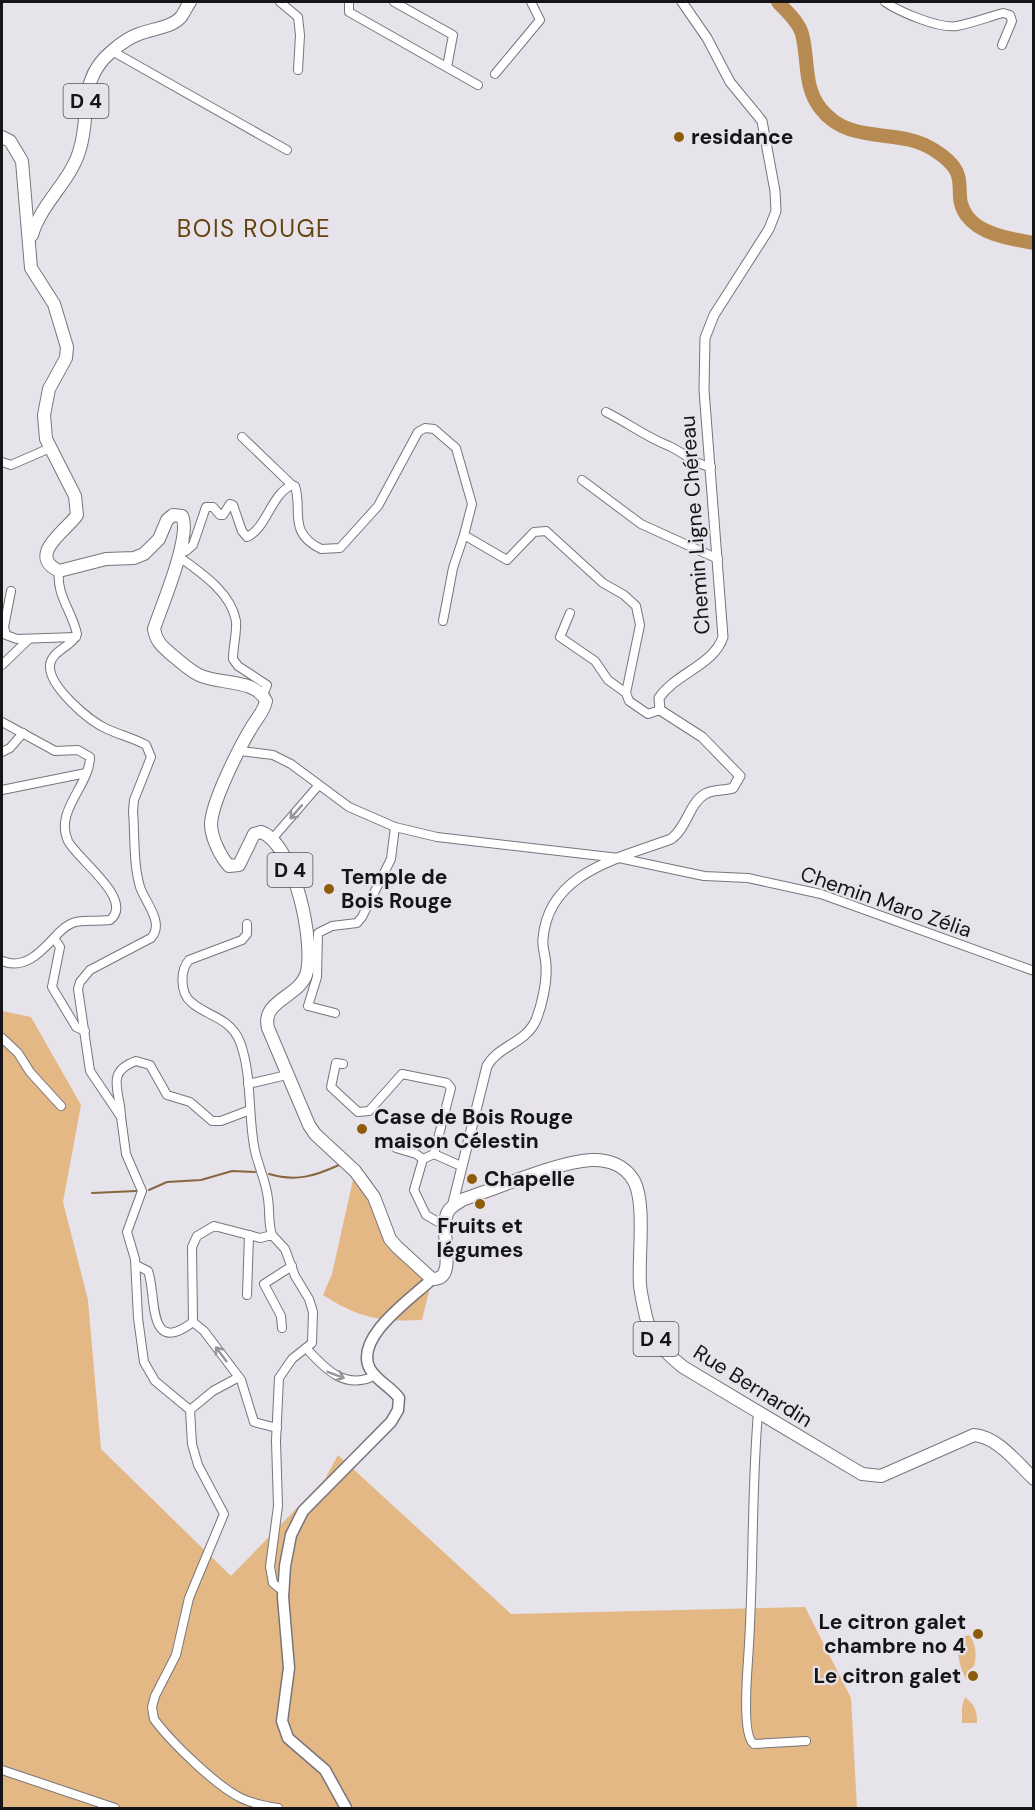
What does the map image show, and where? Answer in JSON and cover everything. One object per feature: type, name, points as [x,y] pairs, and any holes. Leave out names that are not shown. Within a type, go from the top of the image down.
[{"type":"main road","name":"D 4","points":[[59,571],[50,565],[47,549],[51,540],[73,521],[78,514],[78,506],[50,448],[44,427],[45,404],[49,389],[66,358],[67,347],[54,304],[31,268],[30,242],[34,217],[79,154],[85,128],[85,103],[90,79],[112,51],[137,35],[180,19],[190,2]]},
{"type":"main road","points":[[2,137],[10,141],[22,161],[34,217]]},
{"type":"main road","points":[[59,571],[106,559],[134,558],[144,554],[159,539],[167,520],[173,515],[182,516],[185,521],[179,553],[154,630],[155,638],[161,646],[198,675],[250,687],[263,695]]},
{"type":"main road","name":"D 4","points":[[263,695],[266,701],[264,708],[213,812],[213,834],[229,867],[239,865],[254,834],[261,832],[273,838],[300,890],[308,963],[306,977],[298,988],[272,1008],[267,1018],[287,1075],[315,1134],[359,1176],[374,1197],[390,1239],[432,1280]]},
{"type":"main road","name":"Rue Bernardin","points":[[452,1207],[464,1199],[570,1164],[590,1160],[608,1161],[623,1168],[634,1180],[639,1195],[640,1287],[647,1319],[660,1349],[683,1367],[855,1472],[869,1476],[881,1476],[974,1435],[985,1438],[1003,1449],[1034,1479]]},
{"type":"main road","points":[[346,1809],[324,1770],[288,1738],[282,1721],[289,1668],[284,1592],[291,1535],[303,1511],[391,1422],[398,1410],[399,1398],[392,1388],[374,1376],[368,1367],[366,1354],[369,1342],[385,1322],[432,1280],[439,1280],[445,1275],[447,1267],[445,1226],[452,1207]]},
{"type":"street","points":[[280,2],[298,17],[300,35],[298,70]]},
{"type":"street","points":[[349,2],[349,12],[478,85]]},
{"type":"street","points":[[394,2],[453,35],[447,67]]},
{"type":"street","points":[[495,74],[540,20],[531,2]]},
{"type":"street","name":"Chemin Ligne Chéreau","points":[[660,710],[659,698],[666,689],[685,672],[710,658],[721,645],[723,637],[704,390],[705,338],[714,315],[769,229],[776,211],[775,191],[762,121],[730,82],[707,38],[682,2]]},
{"type":"street","points":[[885,2],[913,16],[955,27],[1003,14],[1010,15],[1012,21],[1002,45]]},
{"type":"street","points":[[112,51],[287,150]]},
{"type":"street","points":[[606,412],[649,438],[700,464],[711,467]]},
{"type":"street","points":[[242,437],[295,486],[296,516],[305,537],[321,549],[340,548],[378,506],[418,432],[425,428],[434,429],[456,448],[471,493],[472,504],[453,568],[443,621]]},
{"type":"street","points":[[2,462],[10,465],[50,448]]},
{"type":"street","points":[[582,480],[641,524],[718,559]]},
{"type":"street","points":[[179,553],[193,545],[206,507],[213,507],[220,515],[224,515],[230,504],[233,505],[242,531],[247,537],[252,535],[287,487],[292,485]]},
{"type":"street","points":[[452,1207],[488,1062],[524,1037],[537,1018],[546,971],[543,938],[550,911],[564,890],[587,870],[671,839],[680,832],[701,797],[713,790],[733,788],[740,776],[714,747],[689,726],[668,717],[660,710],[648,714],[629,701],[626,693],[640,625],[639,612],[632,600],[603,583],[546,531],[534,532],[507,560],[464,535]]},
{"type":"street","points":[[179,553],[204,575],[232,607],[236,628],[233,659],[267,684],[263,695]]},
{"type":"street","points":[[59,571],[58,591],[68,607],[76,629],[76,637],[53,658],[50,665],[56,683],[71,701],[99,725],[140,742],[149,750],[150,764],[138,787],[133,812],[139,884],[156,923],[155,931],[151,938],[97,965],[85,975],[78,989],[90,1071],[121,1117]]},
{"type":"street","points":[[11,591],[5,603],[6,635],[17,639],[76,637]]},
{"type":"street","points":[[570,614],[560,637],[595,661],[608,680],[626,693]]},
{"type":"street","points":[[2,665],[29,639]]},
{"type":"street","points":[[2,722],[55,751],[78,750],[86,753],[90,762],[66,818],[68,839],[110,891],[118,905],[117,911],[110,920],[74,922],[36,957],[15,963],[2,961]]},
{"type":"street","points":[[2,752],[10,748],[23,733]]},
{"type":"street","name":"Chemin Maro Zélia","points":[[241,751],[273,755],[297,768],[318,786],[349,807],[395,827],[429,836],[619,858],[680,872],[748,878],[821,894],[1034,971]]},
{"type":"street","points":[[2,790],[86,773]]},
{"type":"street","points":[[273,838],[318,786]]},
{"type":"street","points":[[335,1013],[308,1006],[317,977],[318,933],[332,926],[357,923],[362,917],[391,859],[395,827]]},
{"type":"street","points":[[247,924],[247,934],[242,940],[189,960],[183,972],[183,984],[184,993],[192,1003],[214,1014],[237,1036],[248,1084],[256,1155],[268,1196],[272,1235],[285,1249],[313,1312],[312,1343],[307,1349],[297,1354],[280,1373],[277,1428],[279,1506],[270,1576],[277,1588],[284,1592]]},
{"type":"street","points":[[54,938],[60,947],[52,987],[54,994],[76,1027],[85,1031]]},
{"type":"street","points":[[2,1038],[18,1053],[30,1072],[61,1106]]},
{"type":"street","points":[[250,1110],[221,1121],[212,1121],[190,1102],[167,1095],[150,1065],[136,1061],[124,1067],[117,1075],[115,1083],[126,1154],[142,1191],[142,1197],[134,1211],[127,1232],[136,1265],[138,1318],[147,1369],[155,1381],[190,1410],[192,1444],[198,1465],[224,1514],[192,1589],[176,1655],[155,1696],[152,1707],[154,1719],[222,1786],[240,1798],[259,1806],[278,1809]]},
{"type":"street","points":[[343,1064],[336,1063],[331,1087],[358,1112],[369,1110],[402,1074],[447,1083],[451,1088],[434,1154]]},
{"type":"street","points":[[248,1084],[287,1075]]},
{"type":"street","points":[[396,1148],[416,1154],[423,1159]]},
{"type":"street","points":[[445,1226],[426,1215],[414,1190],[423,1159],[434,1154],[462,1166]]},
{"type":"street","points":[[272,1235],[260,1238],[214,1226],[197,1236],[192,1248],[193,1322],[204,1331],[239,1377],[244,1386],[254,1422],[277,1428]]},
{"type":"street","points":[[246,1295],[249,1235]]},
{"type":"street","points":[[136,1265],[144,1268],[150,1274],[155,1321],[161,1328],[176,1331],[193,1322]]},
{"type":"street","points":[[282,1328],[280,1316],[264,1284],[292,1266]]},
{"type":"street","points":[[307,1349],[328,1372],[341,1378],[368,1379],[374,1376]]},
{"type":"street","points":[[190,1410],[213,1390],[239,1377]]},
{"type":"street","points":[[758,1413],[753,1575],[746,1684],[748,1736],[754,1744],[806,1741]]},
{"type":"street","points":[[2,1770],[115,1809]]},
{"type":"shaded area","points":[[2,1011],[31,1017],[81,1105],[63,1202],[88,1300],[101,1449],[231,1576],[325,1479],[338,1455],[511,1614],[805,1607],[851,1698],[857,1808],[2,1808]]},
{"type":"shaded area","points":[[355,1171],[390,1239],[432,1279],[422,1320],[370,1317],[348,1309],[323,1295],[332,1274]]},
{"type":"shaded area","points":[[969,1635],[974,1645],[975,1658],[974,1666],[967,1672],[967,1680],[960,1665],[958,1647],[961,1637]]},
{"type":"shaded area","points":[[965,1697],[975,1708],[977,1723],[962,1723],[962,1707]]},
{"type":"waterway","points":[[778,2],[798,25],[804,44],[811,92],[821,109],[833,121],[846,128],[905,139],[934,150],[947,159],[954,168],[960,183],[962,207],[973,222],[980,228],[997,235],[1034,243]]},
{"type":"waterway","points":[[269,1174],[288,1178],[305,1177],[339,1165]]},
{"type":"waterway","points":[[149,1190],[167,1182],[201,1180],[232,1171],[255,1172]]},
{"type":"waterway","points":[[366,1176],[378,1193]]},
{"type":"waterway","points":[[92,1193],[136,1191]]},
{"type":"place","name":"residance","points":[[679,137]]},
{"type":"place","name":"Temple de Bois Rouge","points":[[329,889]]},
{"type":"place","name":"Case de Bois Rouge maison Célestin","points":[[362,1129]]},
{"type":"place","name":"Chapelle","points":[[472,1179]]},
{"type":"place","name":"Fruits et légumes","points":[[480,1204]]},
{"type":"place","name":"Le citron galet chambre no 4","points":[[978,1634]]},
{"type":"place","name":"Le citron galet","points":[[973,1676]]},
{"type":"district","name":"BOIS ROUGE","points":[[254,228]]}]
